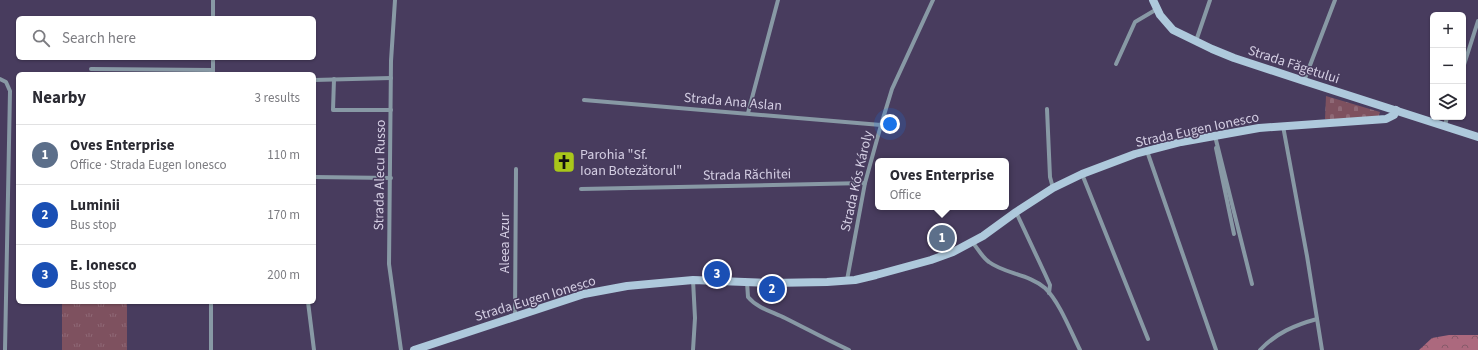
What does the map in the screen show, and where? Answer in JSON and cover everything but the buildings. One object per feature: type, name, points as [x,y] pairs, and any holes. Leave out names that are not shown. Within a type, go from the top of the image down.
[{"type":"street","points":[[213,0],[213,16]]},
{"type":"street","name":"Strada Alecu Russo","points":[[395,0],[392,35],[391,78],[389,264],[402,350]]},
{"type":"street","points":[[748,113],[778,0]]},
{"type":"street","name":"Strada Kós Károly","points":[[847,281],[865,183],[881,124],[892,89],[933,0]]},
{"type":"street","name":"Strada Făgetului","points":[[1153,0],[1160,15],[1173,30],[1196,42],[1234,58],[1304,82],[1478,137]]},
{"type":"street","points":[[1196,42],[1210,0]]},
{"type":"street","points":[[1304,82],[1335,0]]},
{"type":"street","points":[[1116,64],[1135,22],[1157,9]]},
{"type":"street","points":[[1466,59],[1478,21]]},
{"type":"street","points":[[91,69],[213,72],[213,60]]},
{"type":"street","points":[[316,80],[391,78]]},
{"type":"street","points":[[1,79],[6,82],[10,91],[5,350]]},
{"type":"street","points":[[334,79],[334,110],[391,110]]},
{"type":"street","name":"Strada Ana Aslan","points":[[584,100],[881,124]]},
{"type":"street","points":[[1047,109],[1050,177],[1053,188]]},
{"type":"street","name":"Strada Eugen Ionesco","points":[[414,350],[424,348],[515,316],[584,294],[646,284],[692,280],[812,283],[847,281],[876,275],[954,252],[973,243],[1053,188],[1082,174],[1147,151],[1181,142],[1215,138],[1259,128],[1283,125],[1386,119],[1394,115],[1396,110]]},
{"type":"street","points":[[1445,126],[1446,120]]},
{"type":"street","points":[[1283,125],[1322,350]]},
{"type":"street","points":[[1215,138],[1216,154],[1234,234]]},
{"type":"street","points":[[1215,138],[1252,284]]},
{"type":"street","points":[[1147,151],[1216,350]]},
{"type":"street","name":"Aleea Azur","points":[[515,316],[516,169]]},
{"type":"street","points":[[1082,174],[1148,339]]},
{"type":"street","points":[[316,176],[391,178]]},
{"type":"street","name":"Strada Răchitei","points":[[581,189],[865,183]]},
{"type":"street","points":[[1016,212],[1050,285],[1049,294]]},
{"type":"street","points":[[973,243],[984,258],[990,263],[1030,279],[1045,289],[1056,304],[1080,350]]},
{"type":"street","points":[[692,280],[695,318],[693,350]]},
{"type":"street","points":[[747,282],[748,297],[757,305],[849,350]]},
{"type":"street","points":[[211,304],[211,350]]},
{"type":"street","points":[[308,304],[314,350]]},
{"type":"street","points":[[1260,350],[1269,340],[1297,325],[1317,319]]},
{"type":"street","points":[[0,343],[5,343]]},
{"type":"green space","points":[[1326,96],[1380,112],[1378,118],[1352,120],[1325,119]]},
{"type":"green space","points":[[62,304],[127,304],[127,350],[62,350]]},
{"type":"green space","points":[[1449,335],[1478,335],[1478,350],[1419,350],[1432,338]]},
{"type":"place","name":"Parohia \"Sf. Ioan Botezătorul\"","points":[[564,162]]},
{"type":"place","name":"Oves Enterprise","points":[[942,238]]},
{"type":"place","name":"E. Ionesco","points":[[717,274]]},
{"type":"place","name":"Luminii","points":[[772,289]]}]
